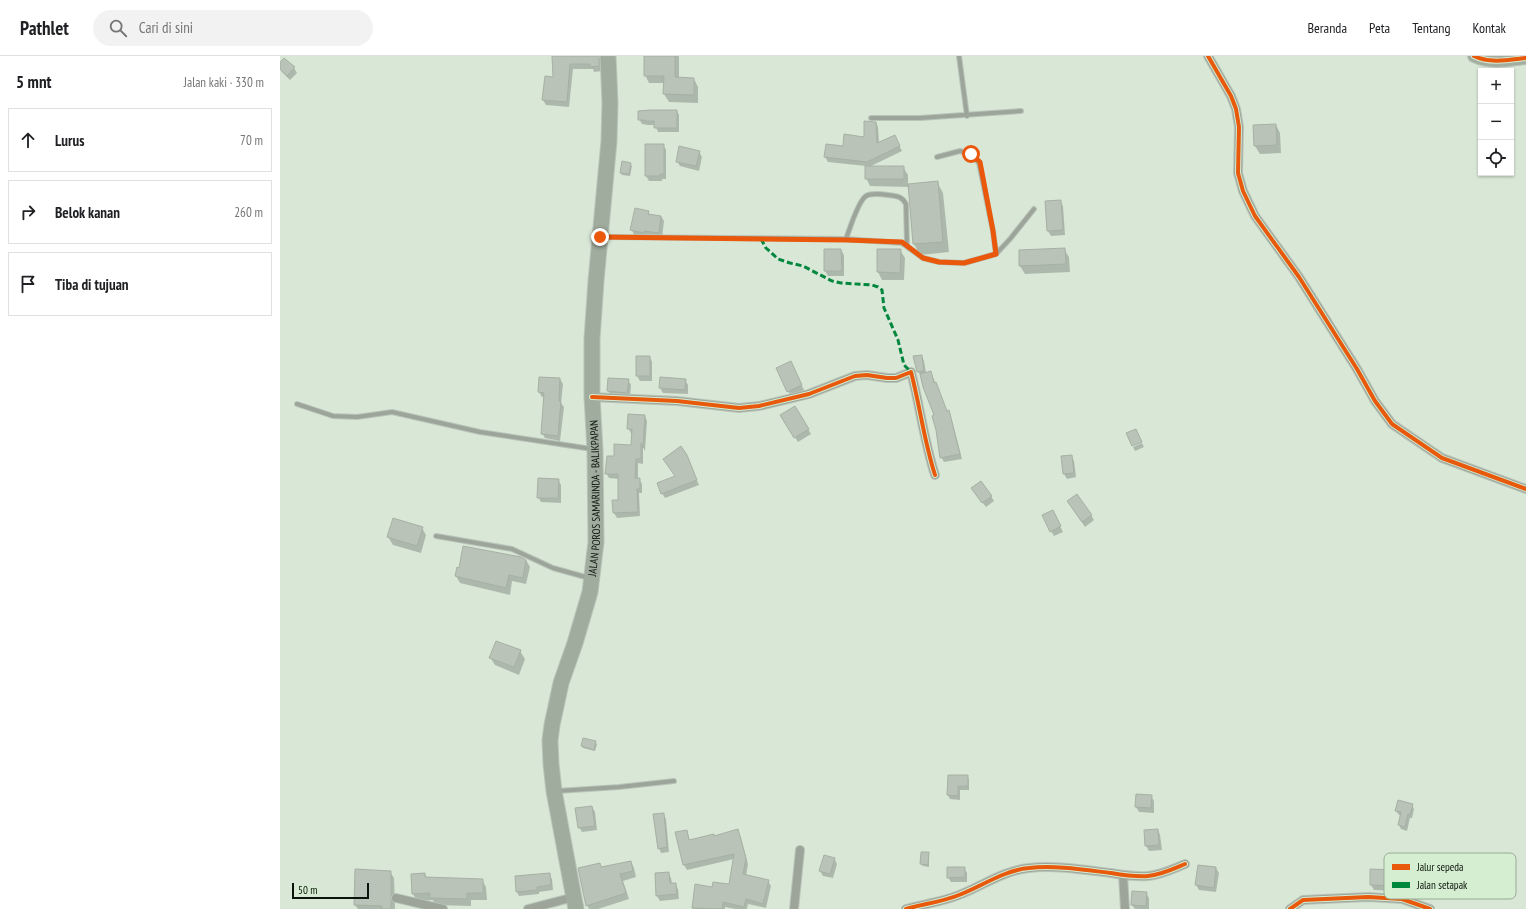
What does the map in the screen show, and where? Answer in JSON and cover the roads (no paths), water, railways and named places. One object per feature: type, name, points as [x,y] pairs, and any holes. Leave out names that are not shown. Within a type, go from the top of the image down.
[{"type":"highway","name":"JALAN POROS SAMARINDA - BALIKPAPAN","points":[[575,903],[554,791],[551,764],[552,725],[561,683],[590,592],[596,542],[592,339],[609,141],[610,103],[608,56]]},
{"type":"street","points":[[1208,56],[1231,96],[1236,109],[1239,127],[1238,172],[1243,191],[1255,216],[1299,277],[1357,369],[1375,401],[1388,419],[1392,424],[1442,458],[1526,489]]},
{"type":"street","points":[[1474,56],[1481,59],[1496,60],[1526,58]]},
{"type":"street","points":[[592,397],[676,401],[739,408],[759,406],[809,394],[854,376],[868,375],[896,378],[911,372],[918,396],[928,453],[935,475]]},
{"type":"street","points":[[794,909],[800,850]]},
{"type":"street","points":[[906,909],[956,896],[999,877],[1028,868],[1038,867],[1086,870],[1123,875],[1148,876],[1163,873],[1185,864]]},
{"type":"street","points":[[1123,875],[1126,909]]},
{"type":"street","points":[[1290,909],[1302,900],[1368,897],[1384,898]]},
{"type":"street","points":[[396,898],[443,909]]},
{"type":"street","points":[[1402,899],[1430,909]]},
{"type":"street","points":[[528,909],[575,903]]},
{"type":"lane","points":[[959,56],[967,116]]},
{"type":"lane","points":[[870,118],[967,116],[1021,111]]},
{"type":"lane","points":[[937,157],[960,151],[971,154],[980,162],[996,254]]},
{"type":"lane","points":[[846,240],[862,199],[869,195],[882,194],[900,197],[906,204],[907,246]]},
{"type":"lane","points":[[600,237],[902,242],[923,258],[939,262],[964,263],[996,254],[1034,209]]},
{"type":"lane","points":[[297,404],[333,416],[357,417],[392,412],[480,432],[595,450]]},
{"type":"lane","points":[[436,536],[512,549],[553,568],[591,579]]},
{"type":"lane","points":[[554,791],[619,787],[674,781]]}]
